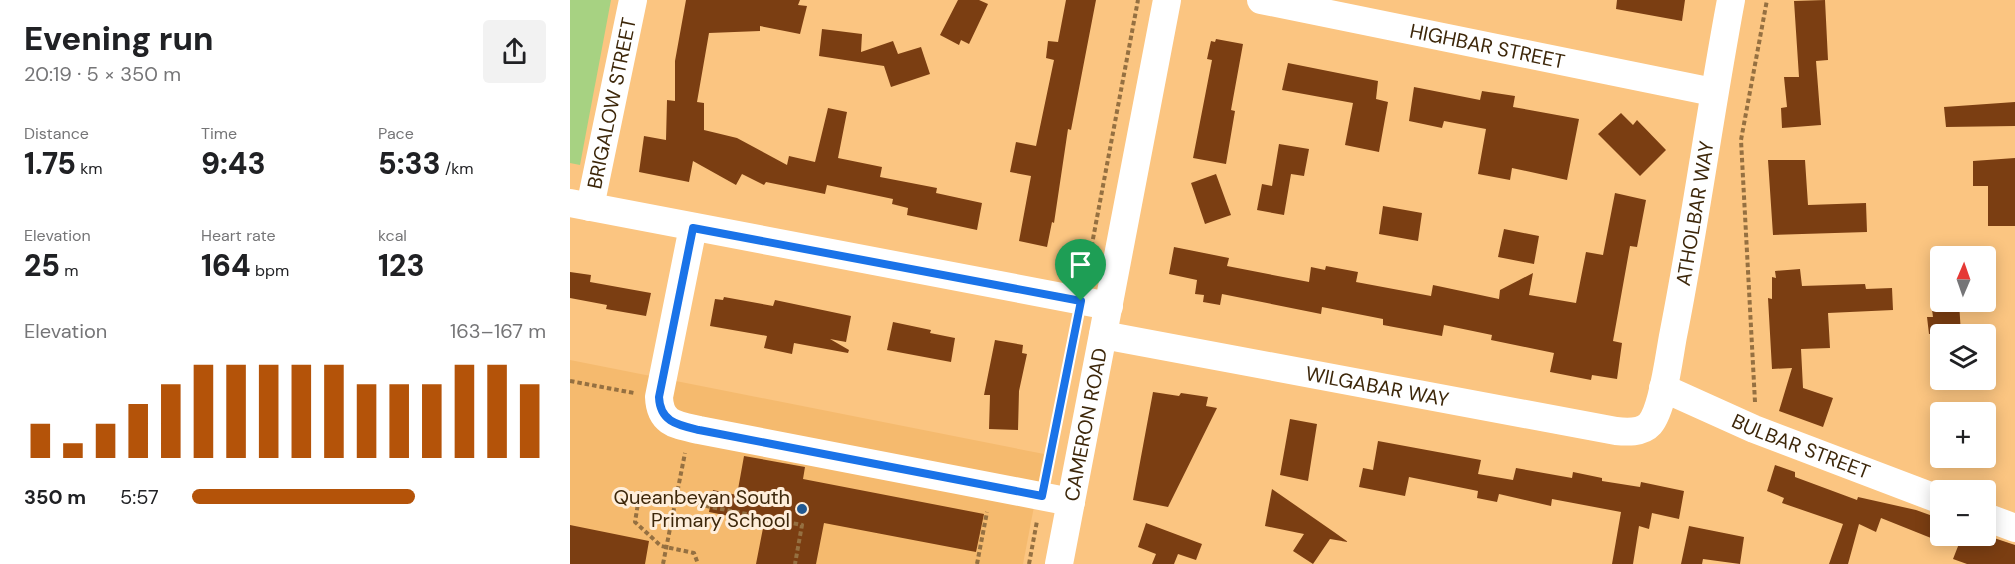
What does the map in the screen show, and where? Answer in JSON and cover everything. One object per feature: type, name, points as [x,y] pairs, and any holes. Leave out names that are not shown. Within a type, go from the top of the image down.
[{"type":"street","name":"BRIGALOW STREET","points":[[580,205],[615,31],[633,0]]},
{"type":"street","name":"CAMERON ROAD","points":[[1059,564],[1167,0]]},
{"type":"street","name":"HIGHBAR STREET","points":[[1260,0],[1713,92]]},
{"type":"street","name":"ATHOLBAR WAY","points":[[1650,424],[1663,388],[1692,235],[1713,92],[1731,0]]},
{"type":"street","points":[[580,205],[693,228],[1083,291],[1109,306]]},
{"type":"street","points":[[693,228],[659,397],[661,411],[668,421],[699,430],[1071,502]]},
{"type":"street","name":"WILGABAR WAY","points":[[1103,335],[1616,431],[1636,431],[1650,424]]},
{"type":"street","name":"BULBAR STREET","points":[[1663,388],[1754,429],[1930,496]]},
{"type":"street","points":[[1996,521],[2015,528]]},
{"type":"path","points":[[1029,564],[1138,0]]},
{"type":"path","points":[[1754,429],[1755,408],[1741,140],[1767,0]]},
{"type":"path","points":[[570,381],[635,393]]},
{"type":"path","points":[[663,564],[686,447]]},
{"type":"path","points":[[640,491],[635,522],[661,546],[694,553],[698,564]]},
{"type":"path","points":[[676,500],[802,525],[795,564]]},
{"type":"path","points":[[976,510],[987,512],[977,564]]},
{"type":"shaded area","name":"Queanbeyan South Primary School","points":[[570,360],[1044,454],[1023,564],[570,564]]},
{"type":"green space","points":[[570,0],[611,0],[580,165],[570,163]]},
{"type":"building","points":[[686,0],[800,0],[798,5],[807,6],[800,34],[760,26],[760,31],[709,33],[697,102],[704,103],[704,130],[737,138],[787,165],[789,156],[815,162],[828,108],[847,112],[838,158],[882,167],[880,177],[937,188],[936,193],[982,203],[977,230],[907,215],[908,208],[892,204],[893,199],[827,185],[825,194],[766,182],[764,185],[742,174],[736,185],[693,161],[689,182],[639,172],[644,136],[666,140],[667,100],[675,101],[675,61]]},
{"type":"building","points":[[958,0],[979,0],[988,4],[969,44],[961,40],[959,45],[940,35]]},
{"type":"building","points":[[1066,0],[1096,0],[1071,130],[1068,129],[1054,223],[1052,222],[1047,247],[1019,241],[1031,176],[1010,172],[1016,142],[1036,146],[1054,60],[1046,58],[1048,41],[1058,42]]},
{"type":"building","points":[[1617,0],[1685,0],[1682,21],[1616,9]]},
{"type":"building","points":[[1825,0],[1828,60],[1816,61],[1821,125],[1782,128],[1781,108],[1787,107],[1784,77],[1799,77],[1794,1]]},
{"type":"building","points":[[822,29],[862,34],[861,52],[893,41],[898,54],[921,47],[930,74],[891,87],[884,66],[819,56]]},
{"type":"building","points":[[1216,39],[1243,44],[1231,110],[1235,111],[1226,164],[1193,158],[1212,60],[1207,59],[1211,41],[1215,42]]},
{"type":"building","points":[[1288,63],[1378,81],[1376,99],[1388,102],[1379,152],[1345,145],[1353,103],[1282,90]]},
{"type":"building","points":[[1414,87],[1480,100],[1482,91],[1515,96],[1513,107],[1579,119],[1567,180],[1512,168],[1510,180],[1478,174],[1486,129],[1444,121],[1442,128],[1409,121]]},
{"type":"building","points":[[2015,102],[2015,126],[1946,127],[1944,107]]},
{"type":"building","points":[[1621,113],[1633,125],[1637,120],[1666,150],[1640,176],[1598,134]]},
{"type":"building","points":[[1279,144],[1309,149],[1304,176],[1291,174],[1284,215],[1257,210],[1262,184],[1272,186]]},
{"type":"building","points":[[2015,158],[2015,226],[1988,226],[1988,186],[1973,186],[1973,161]]},
{"type":"building","points":[[1768,160],[1805,160],[1808,205],[1866,203],[1867,232],[1773,235]]},
{"type":"building","points":[[1216,174],[1231,215],[1205,224],[1191,183]]},
{"type":"building","points":[[1615,193],[1646,200],[1637,247],[1630,246],[1613,341],[1622,343],[1617,379],[1592,375],[1591,380],[1550,372],[1554,353],[1491,340],[1492,335],[1444,325],[1442,336],[1383,325],[1383,319],[1322,307],[1321,314],[1222,294],[1220,305],[1203,302],[1204,295],[1195,294],[1197,280],[1169,274],[1174,247],[1229,258],[1227,266],[1309,282],[1311,267],[1325,270],[1326,266],[1358,272],[1356,282],[1431,296],[1433,285],[1499,299],[1500,290],[1533,273],[1529,295],[1576,303],[1586,252],[1603,255]]},
{"type":"building","points":[[1383,206],[1422,213],[1418,241],[1379,234]]},
{"type":"building","points":[[1504,229],[1539,236],[1534,264],[1498,257]]},
{"type":"building","points":[[1800,269],[1802,286],[1865,284],[1866,289],[1892,288],[1893,310],[1828,313],[1830,348],[1801,349],[1803,388],[1833,398],[1823,427],[1779,411],[1792,368],[1772,369],[1768,298],[1772,299],[1772,277],[1776,278],[1775,271]]},
{"type":"building","points":[[570,272],[591,275],[590,282],[651,293],[646,316],[606,309],[607,305],[570,298]]},
{"type":"building","points":[[724,297],[773,306],[775,300],[851,316],[846,342],[830,339],[849,350],[848,353],[794,343],[792,354],[764,348],[767,336],[710,326],[715,299],[723,300]]},
{"type":"building","points":[[1932,312],[1960,312],[1960,324],[1930,324],[1929,334],[1927,317],[1933,317]]},
{"type":"building","points":[[893,322],[955,338],[951,362],[887,350]]},
{"type":"building","points":[[995,340],[1023,345],[1022,353],[1027,354],[1019,391],[1018,430],[989,429],[990,395],[984,395]]},
{"type":"building","points":[[1153,392],[1208,397],[1206,406],[1217,408],[1168,507],[1133,500]]},
{"type":"building","points":[[1290,419],[1317,424],[1308,481],[1280,475]]},
{"type":"building","points":[[1378,441],[1481,460],[1478,474],[1513,480],[1516,468],[1572,478],[1573,472],[1602,478],[1602,481],[1640,487],[1641,482],[1684,491],[1679,519],[1652,513],[1649,529],[1639,526],[1633,564],[1612,564],[1621,512],[1552,499],[1551,506],[1499,494],[1497,502],[1477,498],[1478,491],[1409,477],[1405,496],[1359,487],[1363,468],[1373,470]]},
{"type":"building","points":[[744,456],[805,467],[803,479],[984,514],[976,552],[824,523],[816,564],[756,564],[764,523],[709,512],[713,490],[737,495]]},
{"type":"building","points":[[1775,465],[1795,472],[1795,477],[1857,500],[1858,497],[1930,515],[1930,538],[1881,518],[1876,532],[1859,524],[1848,564],[1829,564],[1843,524],[1782,503],[1784,498],[1767,491]]},
{"type":"building","points":[[1272,489],[1348,542],[1330,539],[1313,564],[1293,551],[1304,534],[1265,526]]},
{"type":"building","points":[[1146,523],[1202,544],[1196,560],[1178,554],[1174,564],[1152,564],[1156,554],[1138,547]]},
{"type":"building","points":[[570,525],[649,541],[645,564],[570,564]]},
{"type":"building","points":[[1689,526],[1744,537],[1740,564],[1703,559],[1702,564],[1681,564]]},
{"type":"building","points":[[1996,539],[2015,545],[2015,564],[1967,564],[1953,559],[1958,546],[1996,546]]},
{"type":"place","name":"Queanbeyan South Primary School","points":[[802,509]]},
{"type":"route","points":[[693,228],[1081,301],[1042,496],[699,430],[668,421],[659,405],[693,228]]}]
